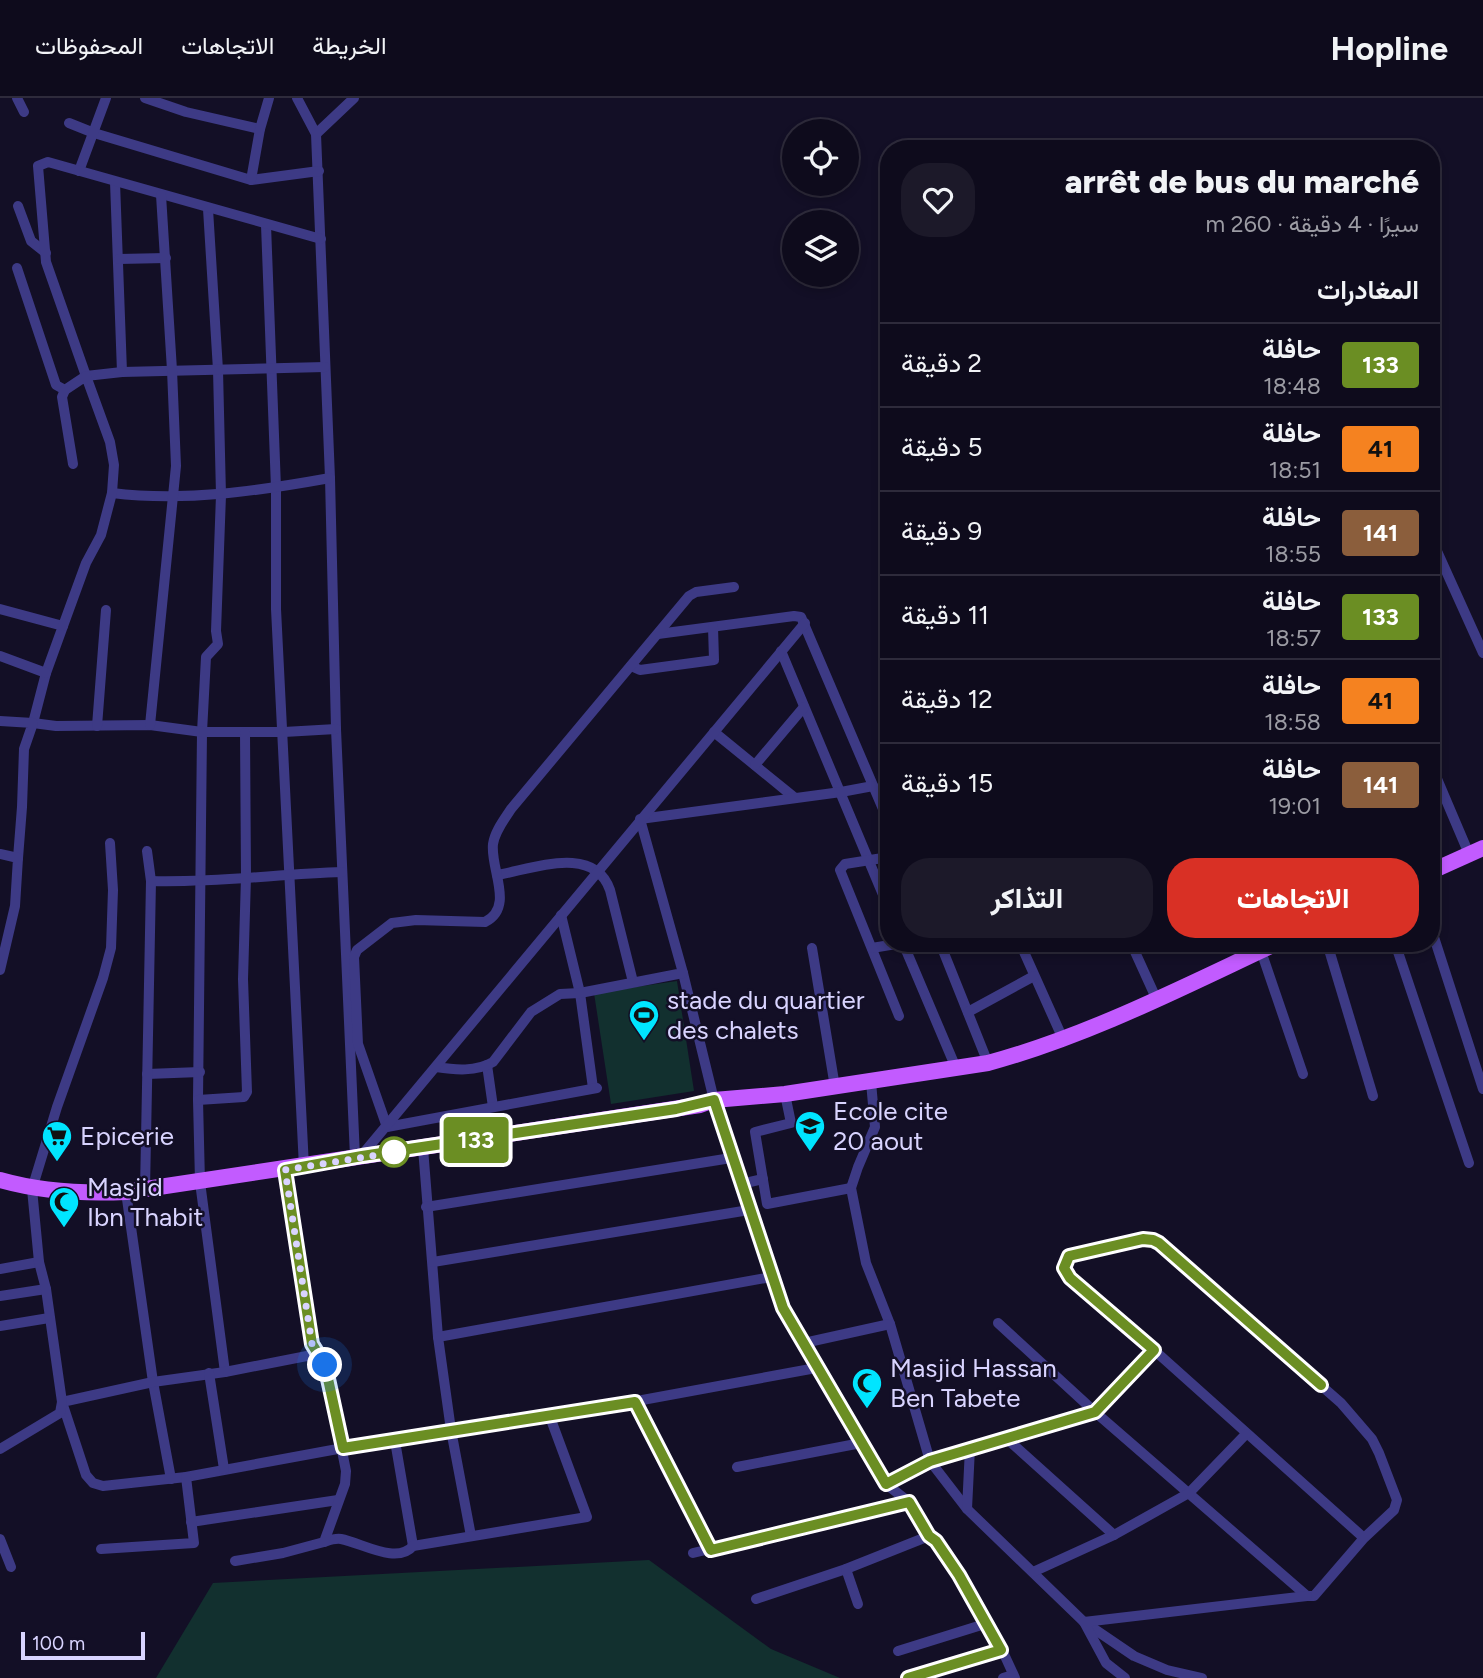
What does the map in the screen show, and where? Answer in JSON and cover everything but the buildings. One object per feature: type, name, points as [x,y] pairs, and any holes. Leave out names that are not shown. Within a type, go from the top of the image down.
[{"type":"main road","points":[[1440,867],[1476,851]]},
{"type":"main road","points":[[0,1180],[32,1189],[82,1194],[145,1190],[700,1105],[714,1100],[785,1094],[988,1063],[1062,1040],[1259,952]]},
{"type":"street","points":[[17,98],[24,112]]},
{"type":"street","points":[[79,171],[106,98]]},
{"type":"street","points":[[145,98],[186,112],[260,129]]},
{"type":"street","points":[[251,180],[268,98]]},
{"type":"street","points":[[297,98],[316,134],[319,171],[336,729],[358,1156]]},
{"type":"street","points":[[316,134],[354,98]]},
{"type":"street","points":[[69,123],[251,180],[319,171]]},
{"type":"street","points":[[0,970],[15,906],[24,749],[46,673],[86,563],[100,535],[112,493],[114,465],[110,442],[46,262],[38,166],[48,162],[321,239]]},
{"type":"street","points":[[115,182],[122,372]]},
{"type":"street","points":[[150,725],[176,466],[161,195]]},
{"type":"street","points":[[18,206],[31,241],[46,253]]},
{"type":"street","points":[[208,209],[218,370],[221,495],[216,631],[218,644],[206,657],[202,732],[198,882],[198,1100],[200,1182],[225,1371]]},
{"type":"street","points":[[266,225],[275,488],[276,608],[304,1167]]},
{"type":"street","points":[[119,259],[166,258]]},
{"type":"street","points":[[17,268],[56,385],[65,390]]},
{"type":"street","points":[[73,464],[62,397],[65,390],[86,376],[172,370],[325,367]]},
{"type":"street","points":[[112,493],[149,498],[221,495],[330,478]]},
{"type":"street","points":[[1440,558],[1483,653]]},
{"type":"street","points":[[387,1127],[356,1033],[354,957],[357,950],[392,923],[416,920],[485,922],[492,918],[500,902],[493,846],[498,829],[511,809],[689,596],[696,592],[734,587]]},
{"type":"street","points":[[0,609],[63,626]]},
{"type":"street","points":[[97,726],[106,610]]},
{"type":"street","points":[[658,634],[801,617],[880,802]]},
{"type":"street","points":[[358,1156],[387,1127],[805,623]]},
{"type":"street","points":[[631,666],[640,670],[714,660],[713,627]]},
{"type":"street","points":[[781,651],[880,887]]},
{"type":"street","points":[[0,656],[46,673]]},
{"type":"street","points":[[755,765],[804,707]]},
{"type":"street","points":[[0,721],[56,726],[150,725],[202,732],[336,729]]},
{"type":"street","points":[[714,732],[795,798]]},
{"type":"street","points":[[198,1100],[237,1099],[244,1097],[247,1091],[243,979],[246,877],[245,733]]},
{"type":"street","points":[[1440,782],[1476,851]]},
{"type":"street","points":[[640,819],[873,786]]},
{"type":"street","points":[[640,819],[683,973],[714,1100],[783,1308],[886,1484],[909,1502],[929,1536],[936,1541],[959,1575],[988,1623],[1010,1677]]},
{"type":"street","points":[[110,843],[113,890],[111,948],[32,1189],[39,1262],[46,1289],[62,1402],[86,1475],[93,1483],[103,1486],[186,1477],[451,1430],[550,1417],[816,1368]]},
{"type":"street","points":[[145,1190],[151,881],[147,851]]},
{"type":"street","points":[[0,854],[18,858]]},
{"type":"street","points":[[880,859],[845,864],[840,870],[899,1016]]},
{"type":"street","points":[[497,875],[567,863],[581,863],[598,870],[610,890],[633,982]]},
{"type":"street","points":[[151,881],[198,882],[291,873],[342,872]]},
{"type":"street","points":[[387,1127],[595,1088],[580,993],[561,915]]},
{"type":"street","points":[[872,948],[880,947]]},
{"type":"street","points":[[812,948],[835,1087]]},
{"type":"street","points":[[907,952],[956,1068]]},
{"type":"street","points":[[944,952],[988,1063]]},
{"type":"street","points":[[1024,952],[1062,1040]]},
{"type":"street","points":[[1135,952],[1156,998]]},
{"type":"street","points":[[1239,952],[1242,959]]},
{"type":"street","points":[[1261,952],[1303,1074]]},
{"type":"street","points":[[1330,952],[1373,1096]]},
{"type":"street","points":[[1398,952],[1469,1163]]},
{"type":"street","points":[[1439,952],[1483,1089]]},
{"type":"street","points":[[436,1067],[464,1070],[493,1062],[531,1012],[560,995],[683,973]]},
{"type":"street","points":[[968,1012],[1034,976]]},
{"type":"street","points":[[487,1065],[493,1107]]},
{"type":"street","points":[[148,1074],[200,1072]]},
{"type":"street","points":[[871,1082],[875,1127],[851,1188],[866,1263],[890,1324],[930,1461],[967,1509],[1084,1622],[1134,1656],[1167,1670],[1202,1678]]},
{"type":"street","points":[[785,1094],[791,1123],[755,1132],[767,1204],[851,1188]]},
{"type":"street","points":[[423,1148],[438,1337],[451,1430],[471,1536]]},
{"type":"street","points":[[426,1207],[732,1158]]},
{"type":"street","points":[[285,1170],[312,1344],[325,1365],[346,1471],[345,1484],[324,1542]]},
{"type":"street","points":[[741,1184],[763,1179]]},
{"type":"street","points":[[127,1192],[153,1382],[172,1479]]},
{"type":"street","points":[[433,1262],[749,1210]]},
{"type":"street","points":[[1084,1622],[1311,1597],[1364,1538],[1394,1510],[1397,1500],[1372,1439],[1341,1403],[1159,1243],[1143,1239],[1069,1256],[1064,1268],[1070,1278],[1364,1538]]},
{"type":"street","points":[[0,1269],[39,1262]]},
{"type":"street","points":[[438,1337],[771,1277]]},
{"type":"street","points":[[0,1296],[46,1289]]},
{"type":"street","points":[[0,1326],[49,1318]]},
{"type":"street","points":[[804,1343],[890,1324]]},
{"type":"street","points":[[998,1324],[1307,1596]]},
{"type":"street","points":[[886,1484],[930,1461],[1095,1412],[1154,1350]]},
{"type":"street","points":[[62,1402],[153,1382],[317,1354]]},
{"type":"street","points":[[209,1373],[224,1469]]},
{"type":"street","points":[[0,1450],[60,1413],[62,1402]]},
{"type":"street","points":[[635,1402],[711,1550]]},
{"type":"street","points":[[235,1561],[340,1539],[380,1551],[402,1553],[414,1546],[587,1517],[550,1417]]},
{"type":"street","points":[[1032,1572],[1114,1535],[1189,1493],[1246,1434]]},
{"type":"street","points":[[1006,1438],[1114,1535]]},
{"type":"street","points":[[395,1441],[414,1546]]},
{"type":"street","points":[[737,1467],[861,1443]]},
{"type":"street","points":[[967,1509],[970,1448]]},
{"type":"street","points":[[101,1549],[194,1543],[186,1477]]},
{"type":"street","points":[[191,1522],[338,1500]]},
{"type":"street","points":[[693,1553],[909,1502]]},
{"type":"street","points":[[756,1599],[846,1569],[929,1536]]},
{"type":"street","points":[[0,1539],[11,1567]]},
{"type":"street","points":[[846,1569],[858,1604]]},
{"type":"street","points":[[1084,1622],[1106,1663],[1125,1678]]},
{"type":"street","points":[[898,1651],[988,1623]]},
{"type":"street","points":[[908,1678],[1001,1650]]},
{"type":"green space","name":"stade du quartier des chalets","points":[[677,981],[694,1091],[611,1104],[594,993]]},
{"type":"green space","points":[[649,1560],[771,1649],[840,1678],[156,1678],[213,1583]]},
{"type":"bus line","name":"133","points":[[908,1678],[1001,1650],[959,1575],[936,1541],[929,1536],[909,1502],[711,1550],[635,1402],[343,1448],[325,1365],[312,1344],[285,1170],[676,1109],[714,1100],[783,1308],[886,1484],[930,1461],[1095,1412],[1154,1350],[1070,1278],[1064,1268],[1065,1261],[1069,1256],[1143,1239],[1159,1243],[1321,1385]]},
{"type":"place","name":"stade du quartier des chalets","points":[[644,1042]]},
{"type":"place","name":"Ecole cite 20 aout","points":[[810,1153]]},
{"type":"place","name":"Epicerie","points":[[57,1163]]},
{"type":"place","name":"Masjid Ibn Thabit","points":[[64,1229]]},
{"type":"place","name":"Masjid Hassan Ben Tabete","points":[[867,1410]]},
{"type":"route","points":[[325,1365],[312,1344],[285,1170],[403,1151],[394,1152]]}]
